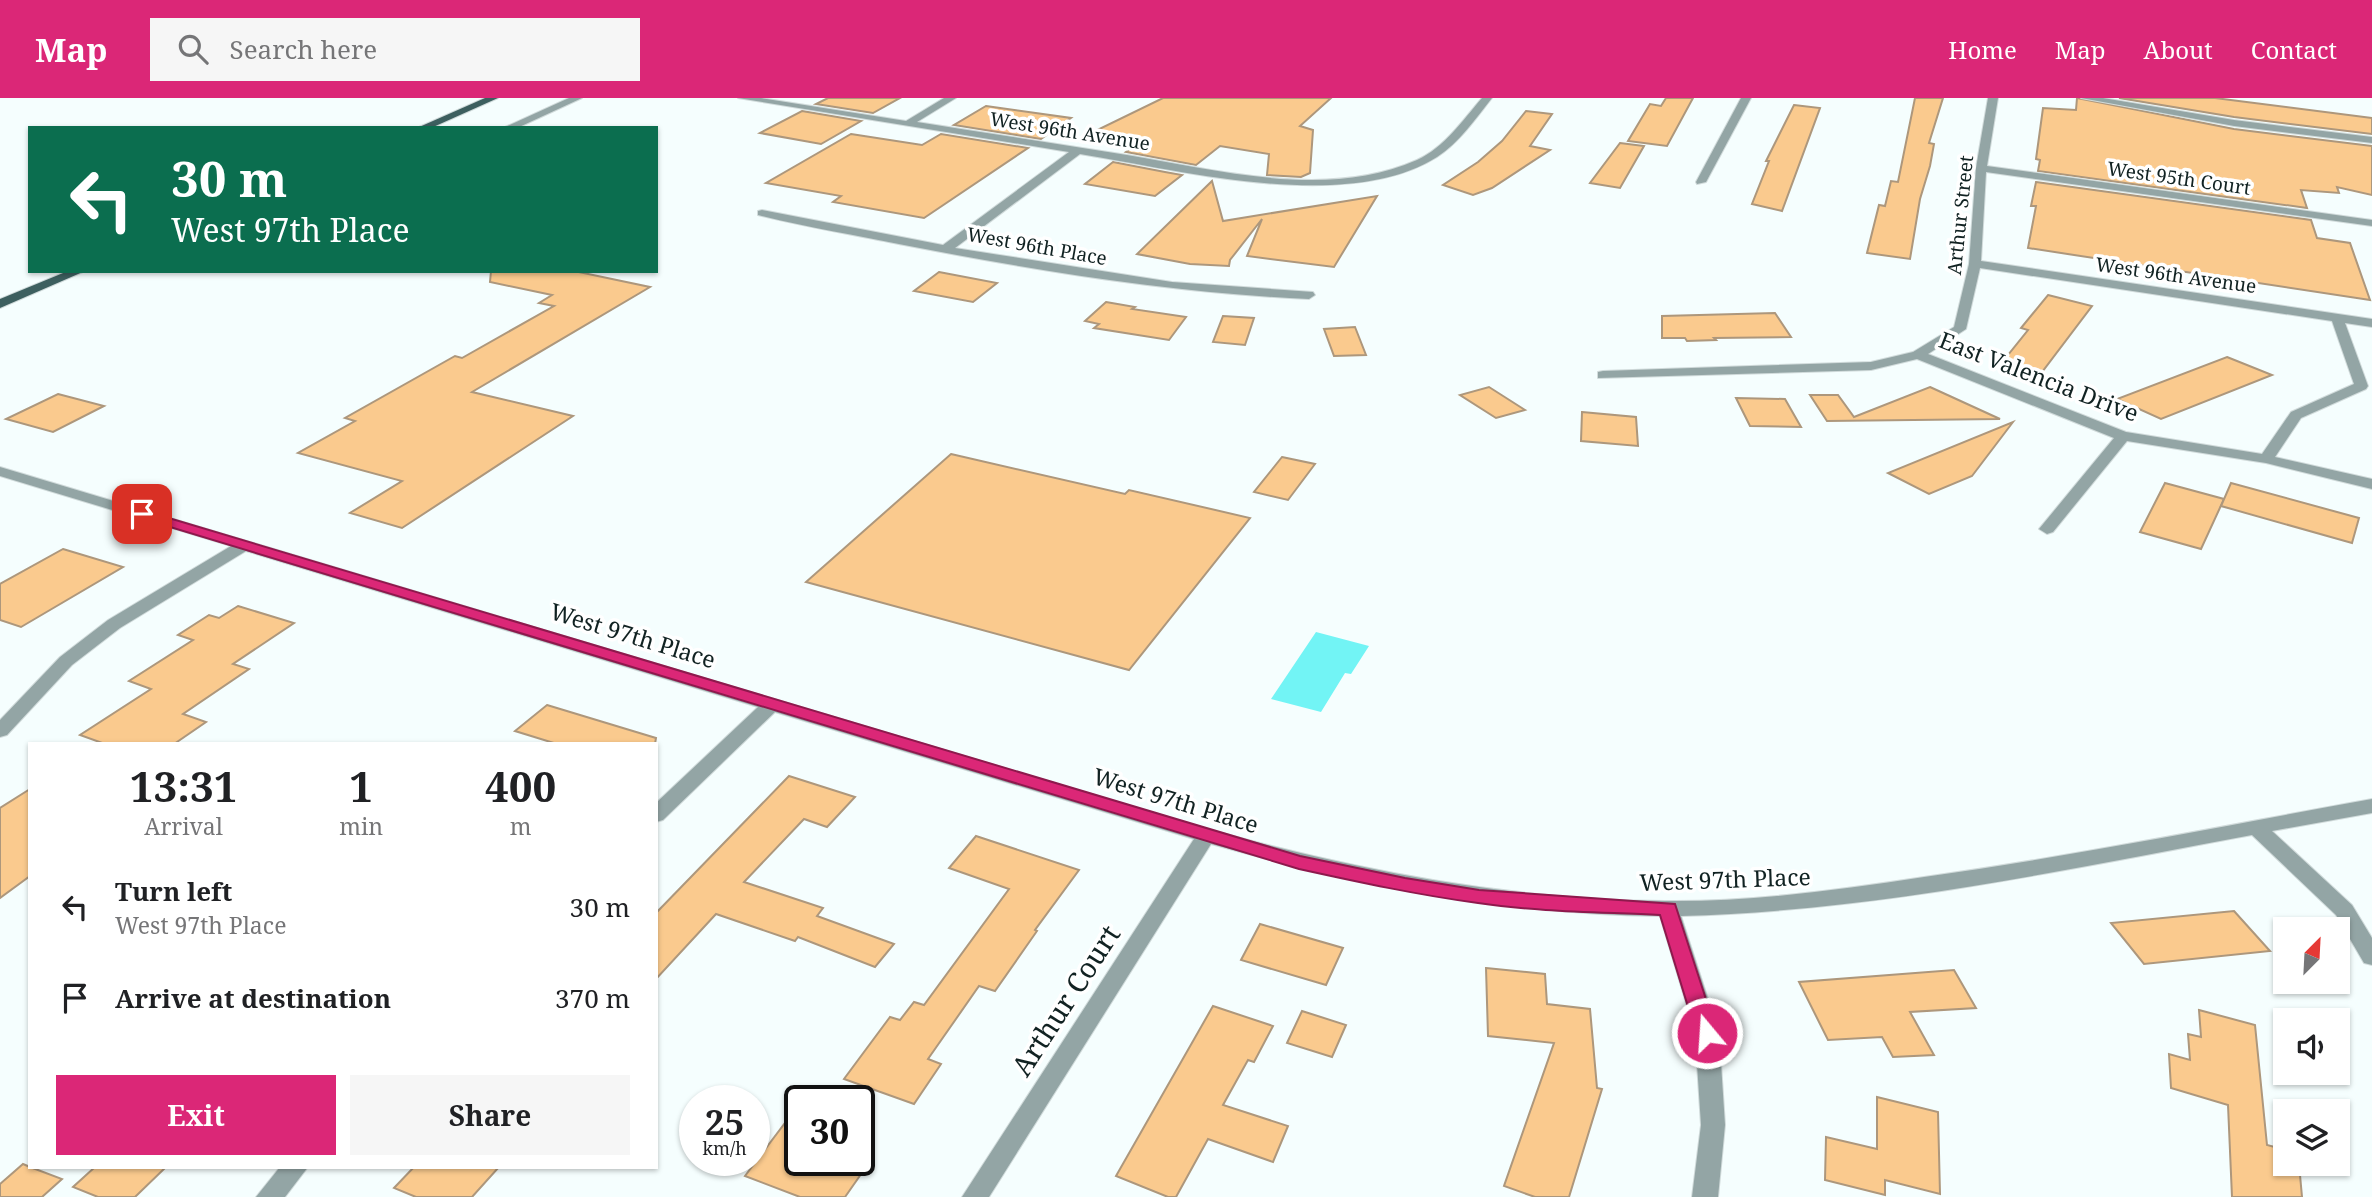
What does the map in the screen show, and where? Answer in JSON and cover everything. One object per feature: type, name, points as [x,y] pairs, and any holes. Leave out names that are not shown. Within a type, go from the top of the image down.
[{"type":"main road","points":[[427,126],[493,98]]},
{"type":"main road","points":[[0,304],[74,273]]},
{"type":"street","points":[[513,126],[577,98]]},
{"type":"street","name":"West 96th Avenue","points":[[743,98],[1076,152],[1297,182],[1351,178],[1390,171],[1435,154],[1487,98]]},
{"type":"street","points":[[906,124],[951,98]]},
{"type":"street","points":[[1701,182],[1746,98]]},
{"type":"street","name":"Arthur Street","points":[[1918,355],[1960,329],[1975,264],[1981,168],[1993,98]]},
{"type":"street","points":[[2086,98],[2234,123],[2372,140]]},
{"type":"street","points":[[947,248],[1076,152]]},
{"type":"street","name":"West 95th Court","points":[[1981,168],[2372,223]]},
{"type":"street","name":"West 96th Place","points":[[762,213],[1168,286],[1247,294],[1309,295]]},
{"type":"street","name":"West 96th Avenue","points":[[1975,264],[2372,323]]},
{"type":"street","points":[[2266,459],[2296,415],[2361,386],[2337,318]]},
{"type":"street","name":"East Valencia Drive","points":[[1603,375],[1871,366],[1918,355],[2123,436],[2266,459],[2372,484]]},
{"type":"street","points":[[2047,529],[2123,436]]},
{"type":"street","name":"West 97th Place","points":[[0,471],[774,703],[1206,836],[1299,862],[1405,885],[1467,895],[1547,903],[1668,909],[1828,900],[2009,871],[2372,806]]},
{"type":"street","points":[[0,731],[66,661],[114,624],[244,545]]},
{"type":"street","points":[[658,813],[774,703]]},
{"type":"street","points":[[2256,827],[2344,910],[2372,957]]},
{"type":"street","name":"Arthur Court","points":[[975,1197],[1206,836]]},
{"type":"street","points":[[1668,909],[1707,1033],[1713,1125],[1705,1197]]},
{"type":"street","points":[[269,1197],[294,1169]]},
{"type":"shaded area","points":[[1316,632],[1369,646],[1351,674],[1345,673],[1321,712],[1271,699]]},
{"type":"building","points":[[828,98],[900,98],[873,113],[816,104]]},
{"type":"building","points":[[1163,98],[1331,98],[1300,126],[1313,130],[1310,173],[1301,177],[1267,175],[1269,154],[1220,146],[1196,165],[1126,152],[1140,142],[1089,134]]},
{"type":"building","points":[[1666,98],[1693,98],[1667,146],[1628,141],[1650,104],[1661,106]]},
{"type":"building","points":[[1915,98],[1943,98],[1929,143],[1934,144],[1920,199],[1910,259],[1867,253],[1879,205],[1885,206],[1891,181],[1898,182]]},
{"type":"building","points":[[2077,98],[2234,129],[2372,146],[2372,195],[2337,187],[2339,193],[2301,190],[2307,208],[2038,171],[2040,160],[2036,159],[2043,108],[2076,110]]},
{"type":"building","points":[[2119,98],[2215,98],[2372,118],[2372,134],[2234,117]]},
{"type":"building","points":[[1794,105],[1820,108],[1782,211],[1752,204],[1769,161],[1766,161]]},
{"type":"building","points":[[986,106],[1071,118],[1041,139],[954,125]]},
{"type":"building","points":[[802,111],[861,121],[821,144],[760,133]]},
{"type":"building","points":[[1526,111],[1552,114],[1530,146],[1550,150],[1492,188],[1473,195],[1443,185],[1478,162],[1502,141]]},
{"type":"building","points":[[851,134],[922,145],[941,134],[1028,148],[924,218],[833,202],[841,196],[766,183]]},
{"type":"building","points":[[1620,143],[1644,146],[1620,188],[1590,183]]},
{"type":"building","points":[[1113,162],[1182,175],[1155,196],[1085,184]]},
{"type":"building","points":[[1212,181],[1223,221],[1377,196],[1334,267],[1247,256],[1262,219],[1230,260],[1229,266],[1190,264],[1137,254]]},
{"type":"building","points":[[2036,182],[2311,220],[2317,238],[2350,243],[2370,300],[2028,248],[2036,206],[2031,206]]},
{"type":"building","points":[[939,272],[997,283],[973,302],[914,291]]},
{"type":"building","points":[[491,273],[584,273],[650,287],[472,392],[573,416],[402,528],[350,513],[402,481],[298,453],[355,421],[345,418],[455,356],[462,358],[554,306],[539,303],[552,295],[490,282]]},
{"type":"building","points":[[2048,295],[2092,306],[2039,376],[2000,365],[2028,330],[2021,328]]},
{"type":"building","points":[[1106,302],[1186,317],[1169,340],[1094,328],[1099,324],[1085,321]]},
{"type":"building","points":[[1775,313],[1791,337],[1687,341],[1685,338],[1662,338],[1662,316]]},
{"type":"building","points":[[1223,316],[1254,318],[1245,345],[1213,342]]},
{"type":"building","points":[[1355,327],[1366,355],[1334,356],[1324,329]]},
{"type":"building","points":[[2227,357],[2272,375],[2161,419],[2117,399]]},
{"type":"building","points":[[1489,387],[1525,410],[1496,418],[1460,395]]},
{"type":"building","points":[[1930,387],[2000,419],[1827,421],[1810,395],[1838,395],[1854,417]]},
{"type":"building","points":[[58,394],[104,406],[53,432],[6,419]]},
{"type":"building","points":[[1736,398],[1785,399],[1801,427],[1750,426]]},
{"type":"building","points":[[1582,412],[1636,417],[1638,446],[1581,441]]},
{"type":"building","points":[[2013,422],[1972,476],[1929,494],[1888,473]]},
{"type":"building","points":[[951,454],[1125,494],[1129,490],[1250,518],[1129,670],[806,582]]},
{"type":"building","points":[[1282,457],[1315,464],[1288,500],[1254,492]]},
{"type":"building","points":[[2165,483],[2224,499],[2201,549],[2140,532]]},
{"type":"building","points":[[2231,483],[2359,518],[2352,543],[2221,506]]},
{"type":"building","points":[[63,549],[123,567],[21,627],[0,620],[0,584]]},
{"type":"building","points":[[238,606],[294,623],[233,664],[249,669],[183,714],[206,722],[177,742],[99,742],[80,735],[151,689],[129,681],[193,640],[178,635],[209,615],[219,618]]},
{"type":"building","points":[[547,705],[656,738],[655,742],[551,742],[515,731]]},
{"type":"building","points":[[789,776],[855,797],[827,827],[804,819],[744,882],[823,908],[817,916],[894,944],[875,967],[798,937],[795,941],[716,914],[658,977],[658,911]]},
{"type":"building","points":[[28,790],[28,877],[0,898],[0,808]]},
{"type":"building","points":[[976,836],[1079,870],[995,991],[979,986],[928,1059],[941,1064],[914,1104],[875,1090],[875,1085],[861,1085],[844,1079],[890,1017],[900,1020],[914,1002],[924,1005],[1009,889],[949,868]]},
{"type":"building","points":[[2234,911],[2270,951],[2144,964],[2111,923]]},
{"type":"building","points":[[1260,924],[1343,948],[1326,985],[1241,960]]},
{"type":"building","points":[[1486,968],[1545,974],[1547,1004],[1590,1009],[1597,1088],[1602,1089],[1569,1197],[1535,1197],[1504,1186],[1554,1043],[1488,1036]]},
{"type":"building","points":[[1954,970],[1976,1008],[1910,1012],[1934,1055],[1893,1057],[1882,1037],[1828,1040],[1799,982]]},
{"type":"building","points":[[1213,1006],[1273,1026],[1254,1062],[1248,1060],[1223,1105],[1288,1126],[1273,1162],[1208,1139],[1176,1197],[1168,1197],[1116,1176]]},
{"type":"building","points":[[2199,1010],[2255,1025],[2267,1145],[2273,1147],[2273,1176],[2300,1176],[2302,1197],[2232,1197],[2228,1105],[2171,1088],[2169,1054],[2190,1060],[2188,1034],[2201,1037]]},
{"type":"building","points":[[1302,1011],[1346,1025],[1332,1057],[1287,1043]]},
{"type":"building","points":[[1877,1097],[1938,1112],[1940,1194],[1885,1180],[1885,1195],[1825,1180],[1826,1137],[1877,1149]]},
{"type":"building","points":[[784,1124],[784,1176],[860,1176],[845,1197],[800,1197],[745,1176],[770,1176],[770,1143]]},
{"type":"building","points":[[23,1164],[28,1166],[28,1169],[36,1169],[62,1179],[42,1197],[0,1197],[0,1184]]},
{"type":"building","points":[[93,1169],[164,1169],[135,1197],[98,1197],[73,1187]]},
{"type":"building","points":[[412,1169],[497,1169],[472,1197],[416,1197],[394,1188]]},
{"type":"route","points":[[142,514],[1299,862],[1405,885],[1479,897],[1668,909],[1707,1033]]}]
